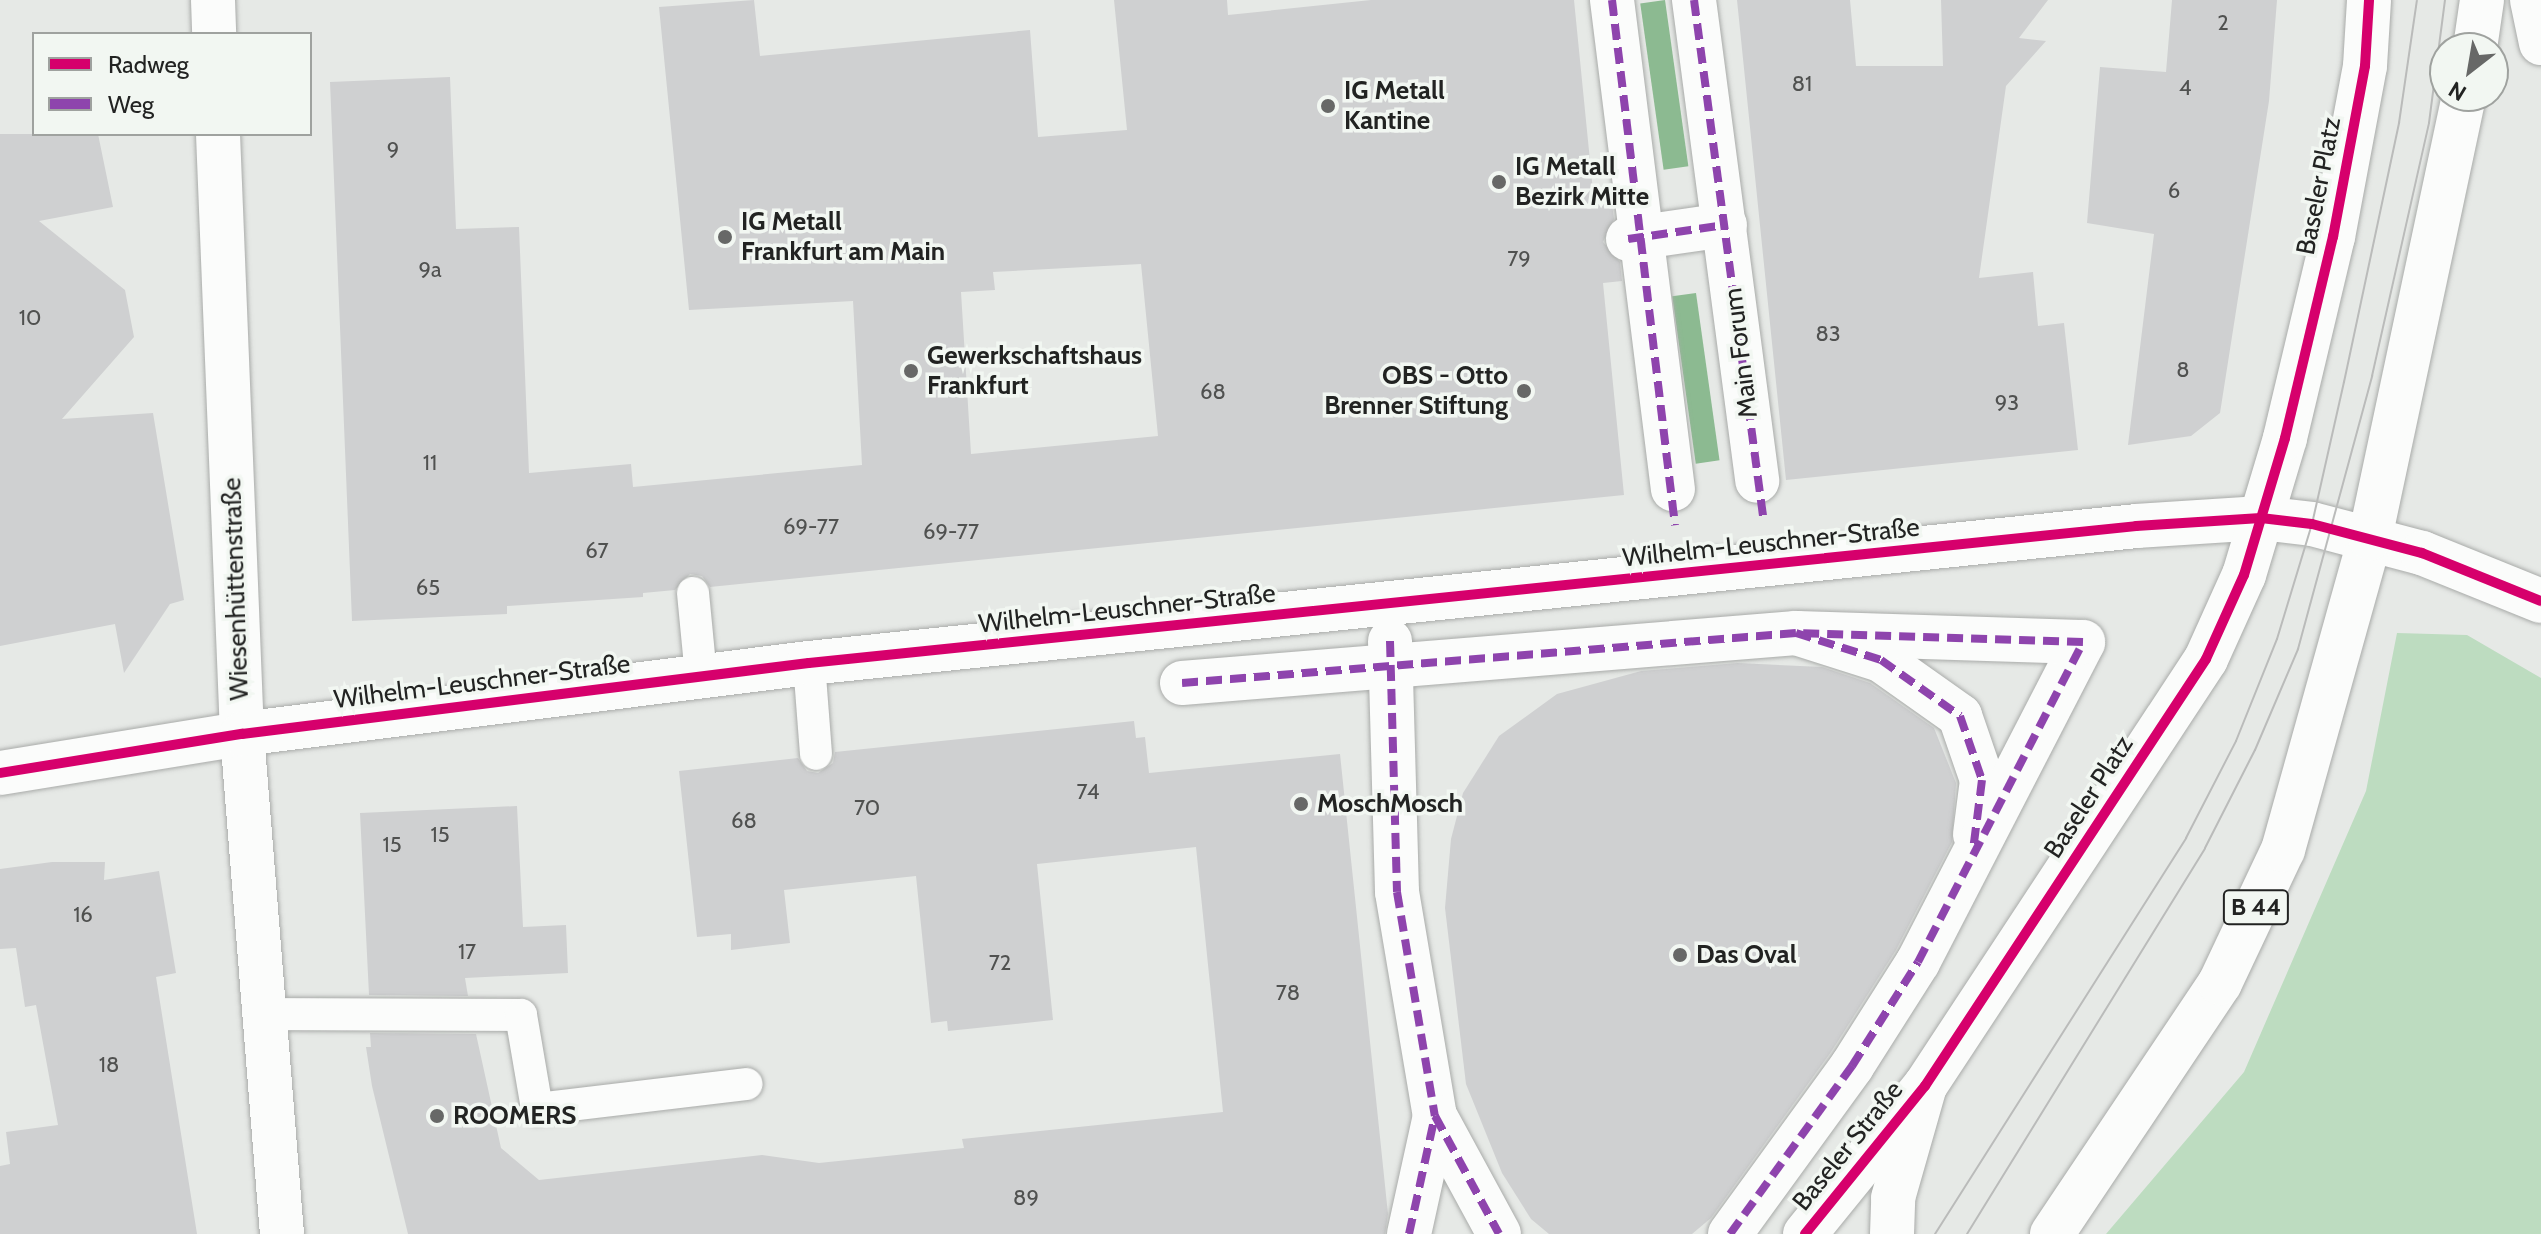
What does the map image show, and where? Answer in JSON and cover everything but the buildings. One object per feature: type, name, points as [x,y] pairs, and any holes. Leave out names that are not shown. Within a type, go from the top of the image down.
[{"type":"main road","points":[[213,0],[214,32]]},
{"type":"main road","points":[[1612,0],[1635,238],[1673,489]]},
{"type":"main road","name":"Main Forum","points":[[1694,0],[1757,481]]},
{"type":"main road","name":"Baseler Platz","points":[[1925,1086],[2206,659],[2244,575],[2333,237],[2365,66],[2369,0]]},
{"type":"main road","points":[[2477,32],[2482,0]]},
{"type":"main road","points":[[2532,0],[2541,43]]},
{"type":"main road","name":"B 44","points":[[2052,1234],[2220,983],[2283,850],[2370,538],[2461,112]]},
{"type":"main road","name":"Wiesenhüttenstraße","points":[[218,136],[242,734],[282,1234]]},
{"type":"main road","points":[[1635,238],[1725,225]]},
{"type":"main road","points":[[2261,518],[2370,538],[2422,553],[2541,601]]},
{"type":"main road","name":"Wilhelm-Leuschner-Straße","points":[[0,773],[242,734],[809,663],[2136,526],[2261,518]]},
{"type":"main road","points":[[1182,683],[1390,654],[1796,633],[1881,660],[1960,716],[1982,780],[1971,861]]},
{"type":"main road","name":"Baseler Straße","points":[[1730,1234],[1852,1066],[1918,962],[2083,642],[1796,633]]},
{"type":"main road","points":[[1390,654],[1397,892],[1435,1116],[1499,1234]]},
{"type":"main road","points":[[1892,1234],[1893,1198],[1925,1086]]},
{"type":"main road","name":"Baseler Straße","points":[[1805,1234],[1925,1086]]},
{"type":"main road","points":[[1409,1234],[1435,1116]]},
{"type":"lane","points":[[693,593],[701,676]]},
{"type":"lane","points":[[809,663],[816,754]]},
{"type":"lane","points":[[264,1014],[521,1015],[537,1109],[747,1084]]},
{"type":"shaded area","points":[[1665,0],[1688,166],[1664,170],[1640,3]]},
{"type":"shaded area","points":[[1696,293],[1720,460],[1696,464],[1672,296]]},
{"type":"shaded area","points":[[2397,633],[2467,635],[2541,678],[2541,1234],[2106,1234],[2244,1072],[2366,791]]},
{"type":"tram line","points":[[1935,1234],[2186,838],[2236,741],[2277,639],[2312,524],[2344,382],[2399,123],[2417,0]]},
{"type":"tram line","points":[[1967,1234],[2205,848],[2255,750],[2298,649],[2372,376],[2429,123],[2445,0]]},
{"type":"marked path","points":[[1612,0],[1675,525]]},
{"type":"marked path","points":[[1694,0],[1763,516]]},
{"type":"marked path","points":[[1628,239],[1725,225]]},
{"type":"marked path","points":[[1182,683],[1796,633],[1881,660],[1960,716],[1982,780],[1973,850]]},
{"type":"marked path","points":[[1730,1234],[1852,1066],[1918,962],[2083,642],[1796,633]]},
{"type":"marked path","points":[[1390,641],[1397,892],[1435,1116],[1499,1234]]},
{"type":"marked path","points":[[1409,1234],[1435,1116]]},
{"type":"cycle path","points":[[1805,1234],[1925,1086],[2206,659],[2244,575],[2285,438],[2333,237],[2365,66],[2369,0]]},
{"type":"cycle path","points":[[0,773],[242,734],[809,663],[2136,526],[2261,518],[2312,524],[2422,553],[2541,601]]},
{"type":"place","name":"IG Metall Kantine","points":[[1328,106]]},
{"type":"place","name":"IG Metall Bezirk Mitte","points":[[1499,182]]},
{"type":"place","name":"IG Metall Frankfurt am Main","points":[[725,237]]},
{"type":"place","name":"Gewerkschaftshaus Frankfurt","points":[[911,371]]},
{"type":"place","name":"OBS - Otto Brenner Stiftung","points":[[1524,391]]},
{"type":"place","name":"MoschMosch","points":[[1301,804]]},
{"type":"place","name":"Das Oval","points":[[1680,955]]},
{"type":"place","name":"ROOMERS","points":[[437,1116]]}]
